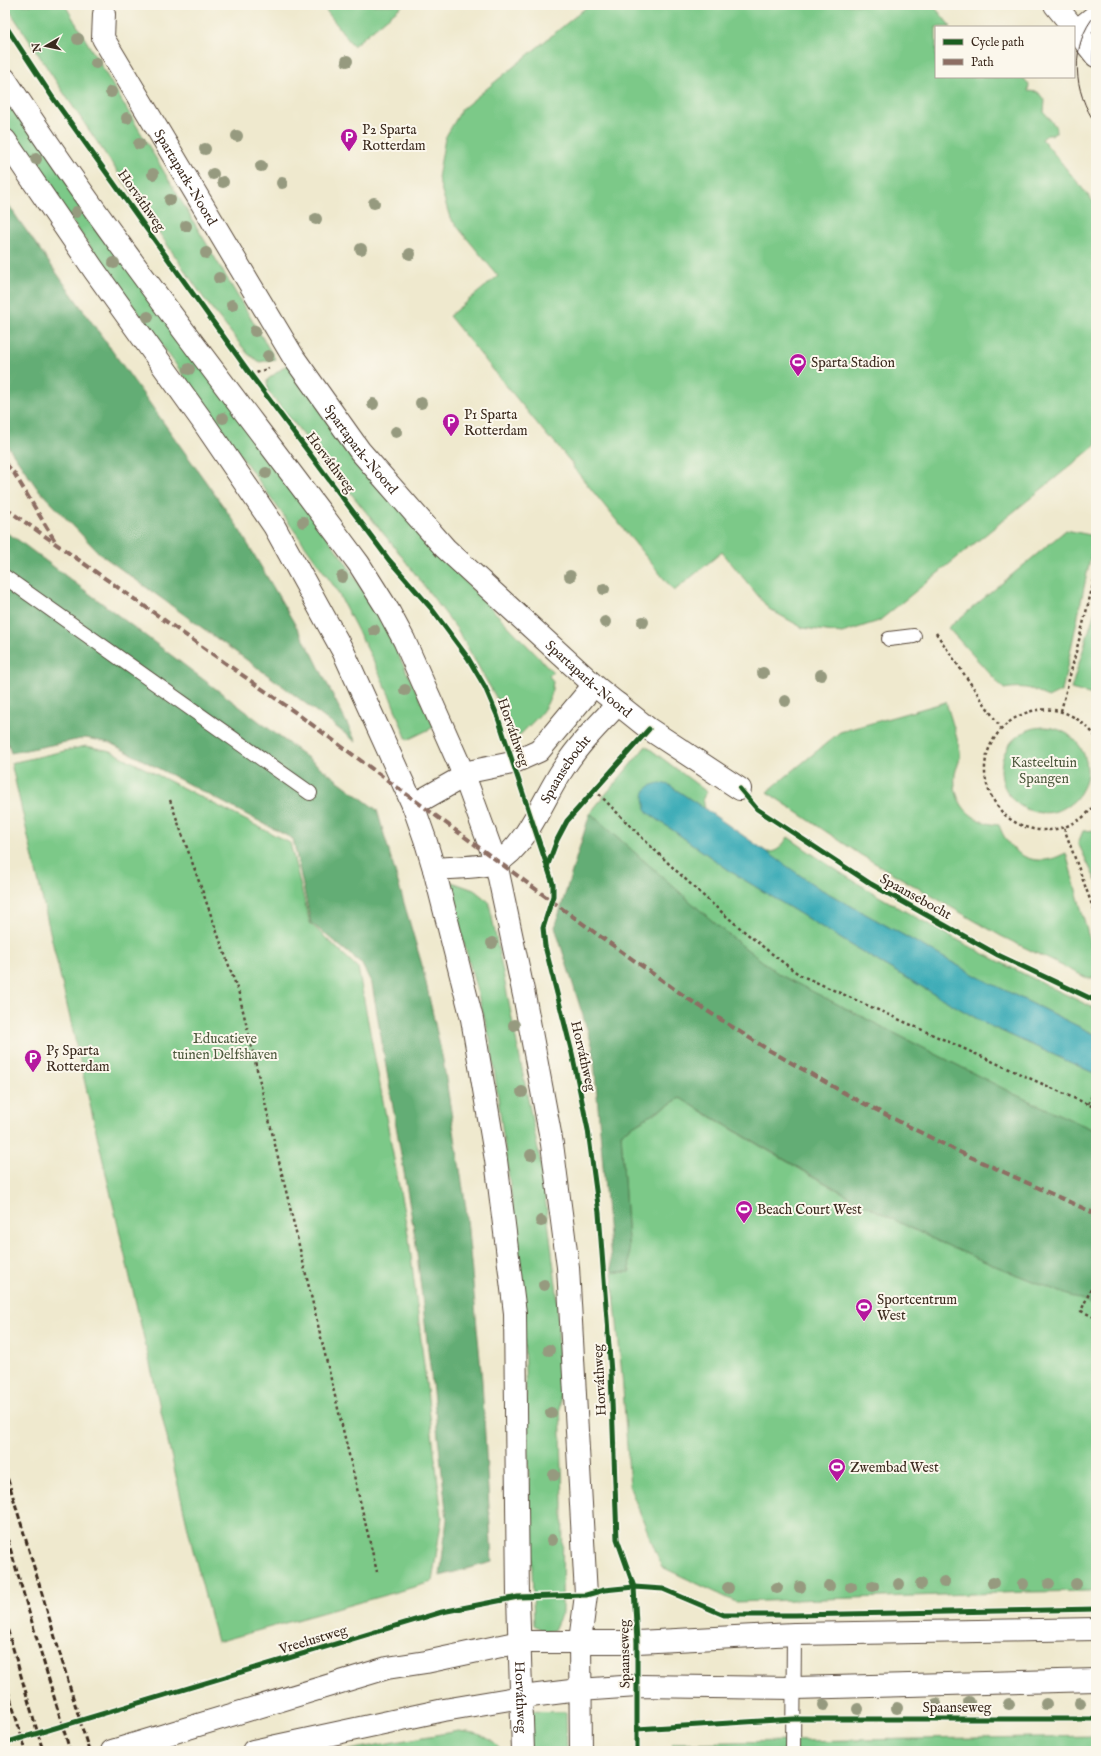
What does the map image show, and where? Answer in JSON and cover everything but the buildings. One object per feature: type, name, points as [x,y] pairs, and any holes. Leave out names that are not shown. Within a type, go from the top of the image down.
[{"type":"main road","points":[[1055,5],[1072,26]]},
{"type":"main road","name":"Spartapark-Noord","points":[[106,8],[103,38],[106,44],[294,358],[360,451],[445,548],[594,685],[649,729],[740,789]]},
{"type":"main road","points":[[1075,28],[1096,15]]},
{"type":"main road","points":[[1075,30],[1096,56]]},
{"type":"main road","name":"Horváthweg","points":[[5,79],[31,119],[110,231],[359,564],[404,640],[464,775],[496,864],[526,1000],[552,1144],[568,1267],[586,1595],[580,1641],[579,1690],[581,1751]]},
{"type":"main road","name":"Horváthweg","points":[[5,140],[89,264],[201,419],[274,526],[344,653],[413,805],[434,869],[472,1019],[496,1160],[515,1313],[518,1597],[523,1751]]},
{"type":"main road","name":"Spaansebocht","points":[[413,805],[473,771],[512,763],[539,751],[594,685]]},
{"type":"main road","name":"Spaansebocht","points":[[496,864],[514,849],[571,757],[618,704]]},
{"type":"main road","points":[[434,869],[496,864]]},
{"type":"main road","name":"Spaanseweg","points":[[520,1642],[637,1642],[794,1634],[1096,1629]]},
{"type":"main road","points":[[112,1751],[387,1668],[426,1662],[520,1642]]},
{"type":"main road","name":"Spaanseweg","points":[[522,1697],[579,1690],[637,1686],[795,1688],[1096,1680]]},
{"type":"main road","points":[[253,1751],[444,1710],[522,1697]]},
{"type":"lane","points":[[5,577],[310,793]]},
{"type":"lane","points":[[889,639],[914,636]]},
{"type":"lane","points":[[793,1751],[795,1688],[794,1634]]},
{"type":"path","points":[[247,368],[256,381]]},
{"type":"path","points":[[1061,711],[1096,573]]},
{"type":"path","points":[[934,630],[1001,728]]},
{"type":"path","points":[[1096,737],[1086,725],[1075,716],[1061,711],[1045,709],[1029,711],[1014,718],[1001,728],[990,745],[985,764],[986,784],[994,802],[1007,818],[1025,827],[1044,831],[1064,828],[1081,819],[1096,802]]},
{"type":"path","points":[[590,795],[600,785]]},
{"type":"path","points":[[595,790],[636,832],[760,946],[800,975],[1096,1108]]},
{"type":"path","points":[[170,800],[239,994],[378,1572]]},
{"type":"path","points":[[1064,828],[1096,916]]},
{"type":"path","points":[[1088,1104],[1095,1090]]},
{"type":"path","points":[[1096,1278],[1081,1311],[1096,1318]]},
{"type":"green space","points":[[6,5],[65,5],[275,359],[260,362],[248,354],[205,300],[61,89]]},
{"type":"green space","points":[[322,5],[403,5],[353,46]]},
{"type":"green space","name":"Sparta Stadion","points":[[589,5],[933,5],[950,26],[935,26],[935,78],[1024,78],[1029,85],[1028,91],[1038,92],[1045,101],[1044,112],[1056,127],[1056,132],[1052,135],[1047,135],[1042,139],[1096,205],[1096,445],[879,621],[842,633],[803,628],[769,609],[722,552],[674,591],[573,467],[574,466],[449,316],[498,276],[450,218],[438,178],[445,138],[462,109]]},
{"type":"green space","points":[[5,92],[346,563],[383,624],[434,727],[407,740],[391,699],[373,660],[336,589],[81,234],[5,125]]},
{"type":"green space","points":[[5,199],[236,524],[313,655],[356,742],[280,684],[100,554],[37,488],[5,442]]},
{"type":"green space","points":[[289,363],[448,564],[553,672],[549,676],[553,681],[550,698],[543,711],[521,734],[515,736],[509,734],[501,706],[457,629],[400,554],[268,391],[267,380]]},
{"type":"green space","points":[[1066,530],[1095,536],[1062,691],[1048,698],[1043,694],[1027,688],[1004,689],[948,628]]},
{"type":"green space","points":[[5,532],[18,540],[377,810],[422,965],[443,1060],[466,1208],[482,1381],[492,1562],[440,1576],[447,1519],[435,1409],[415,1237],[372,984],[361,963],[311,923],[293,839],[110,743],[86,738],[11,753],[5,735]]},
{"type":"green space","points":[[1096,608],[1096,696],[1071,689]]},
{"type":"green space","name":"Kasteeltuin Spangen","points":[[946,702],[960,752],[955,774],[955,784],[960,802],[965,810],[972,816],[989,823],[999,825],[1007,841],[1018,853],[1025,857],[1042,860],[1053,859],[1066,853],[1096,964],[1096,977],[1089,979],[1001,936],[861,855],[767,792],[840,732]]},
{"type":"green space","name":"Kasteeltuin Spangen","points":[[1036,727],[1052,727],[1061,730],[1075,739],[1084,753],[1087,762],[1087,778],[1084,787],[1075,801],[1061,810],[1052,813],[1036,813],[1020,806],[1013,801],[1008,794],[1001,778],[1001,762],[1008,746],[1013,739],[1020,734]]},
{"type":"green space","name":"Educatieve tuinen Delfshaven","points":[[86,746],[111,751],[290,843],[310,923],[358,968],[409,1239],[442,1517],[432,1582],[217,1642],[193,1550],[11,763]]},
{"type":"green space","points":[[646,746],[707,792],[703,798],[705,809],[669,785],[647,812],[733,873],[879,962],[988,1025],[1096,1074],[1096,1131],[1016,1095],[780,975],[726,933],[590,813]]},
{"type":"green space","points":[[590,813],[726,933],[780,975],[1016,1095],[1096,1131],[1096,1306],[972,1256],[931,1238],[867,1206],[680,1098],[621,1133],[630,1272],[612,1272],[593,1048],[555,927]]},
{"type":"green space","points":[[1096,830],[1096,881],[1078,843],[1083,831]]},
{"type":"green space","points":[[788,837],[841,873],[909,914],[1002,963],[1096,1009],[1096,1035],[982,979],[817,887],[765,852],[776,850]]},
{"type":"green space","points":[[449,881],[474,890],[489,902],[541,1165],[557,1292],[563,1504],[562,1613],[554,1630],[545,1632],[534,1625],[524,1342],[514,1215],[490,1039],[452,899]]},
{"type":"green space","points":[[680,1098],[804,1171],[867,1206],[931,1238],[1096,1306],[1096,1591],[736,1602],[662,1567],[630,1488],[622,1375],[612,1272],[630,1272],[621,1133]]},
{"type":"green space","points":[[524,1711],[566,1712],[567,1751],[526,1751]]},
{"type":"green space","points":[[458,1731],[477,1734],[487,1738],[502,1751],[343,1751]]},
{"type":"green space","points":[[1096,1736],[1096,1751],[672,1751],[672,1743]]},
{"type":"water","points":[[661,783],[669,785],[705,809],[817,887],[982,979],[1096,1035],[1096,1074],[988,1025],[879,962],[733,873],[647,812],[644,801],[645,792],[650,786]]},
{"type":"tram line","points":[[1096,14],[1087,26],[1081,40],[1077,69],[1082,98],[1096,124]]},
{"type":"tram line","points":[[1096,35],[1093,59],[1096,82]]},
{"type":"railway","points":[[5,1470],[89,1751]]},
{"type":"railway","points":[[5,1531],[70,1751]]},
{"type":"railway","points":[[5,1621],[43,1751]]},
{"type":"railway","points":[[5,1681],[26,1751]]},
{"type":"marked path","points":[[5,463],[14,473],[55,541]]},
{"type":"marked path","points":[[5,508],[292,710],[594,932],[690,1000],[767,1049],[855,1099],[953,1149],[1096,1214]]},
{"type":"cycle path","points":[[5,25],[53,98],[251,375],[389,560],[431,608],[468,658],[485,687],[497,715],[553,884],[553,896],[543,928],[545,946],[572,1053],[588,1130],[599,1213],[611,1373],[617,1539],[634,1587],[637,1642],[637,1751]]},
{"type":"cycle path","points":[[547,867],[557,840],[567,821],[649,729]]},
{"type":"cycle path","points":[[740,789],[757,809],[871,884],[998,955],[1096,1001]]},
{"type":"cycle path","name":"Vreelustweg","points":[[5,1743],[442,1612],[518,1597],[586,1595],[604,1590],[634,1587],[663,1589],[724,1615],[1096,1609]]},
{"type":"cycle path","points":[[637,1729],[794,1719],[1096,1719]]},
{"type":"place","name":"P2 Sparta Rotterdam","points":[[349,152]]},
{"type":"place","name":"Sparta Stadion","points":[[798,377]]},
{"type":"place","name":"P1 Sparta Rotterdam","points":[[451,437]]},
{"type":"place","name":"P5 Sparta Rotterdam","points":[[33,1073]]},
{"type":"place","name":"Beach Court West","points":[[744,1224]]},
{"type":"place","name":"Sportcentrum West","points":[[864,1322]]},
{"type":"place","name":"Zwembad West","points":[[837,1482]]}]
